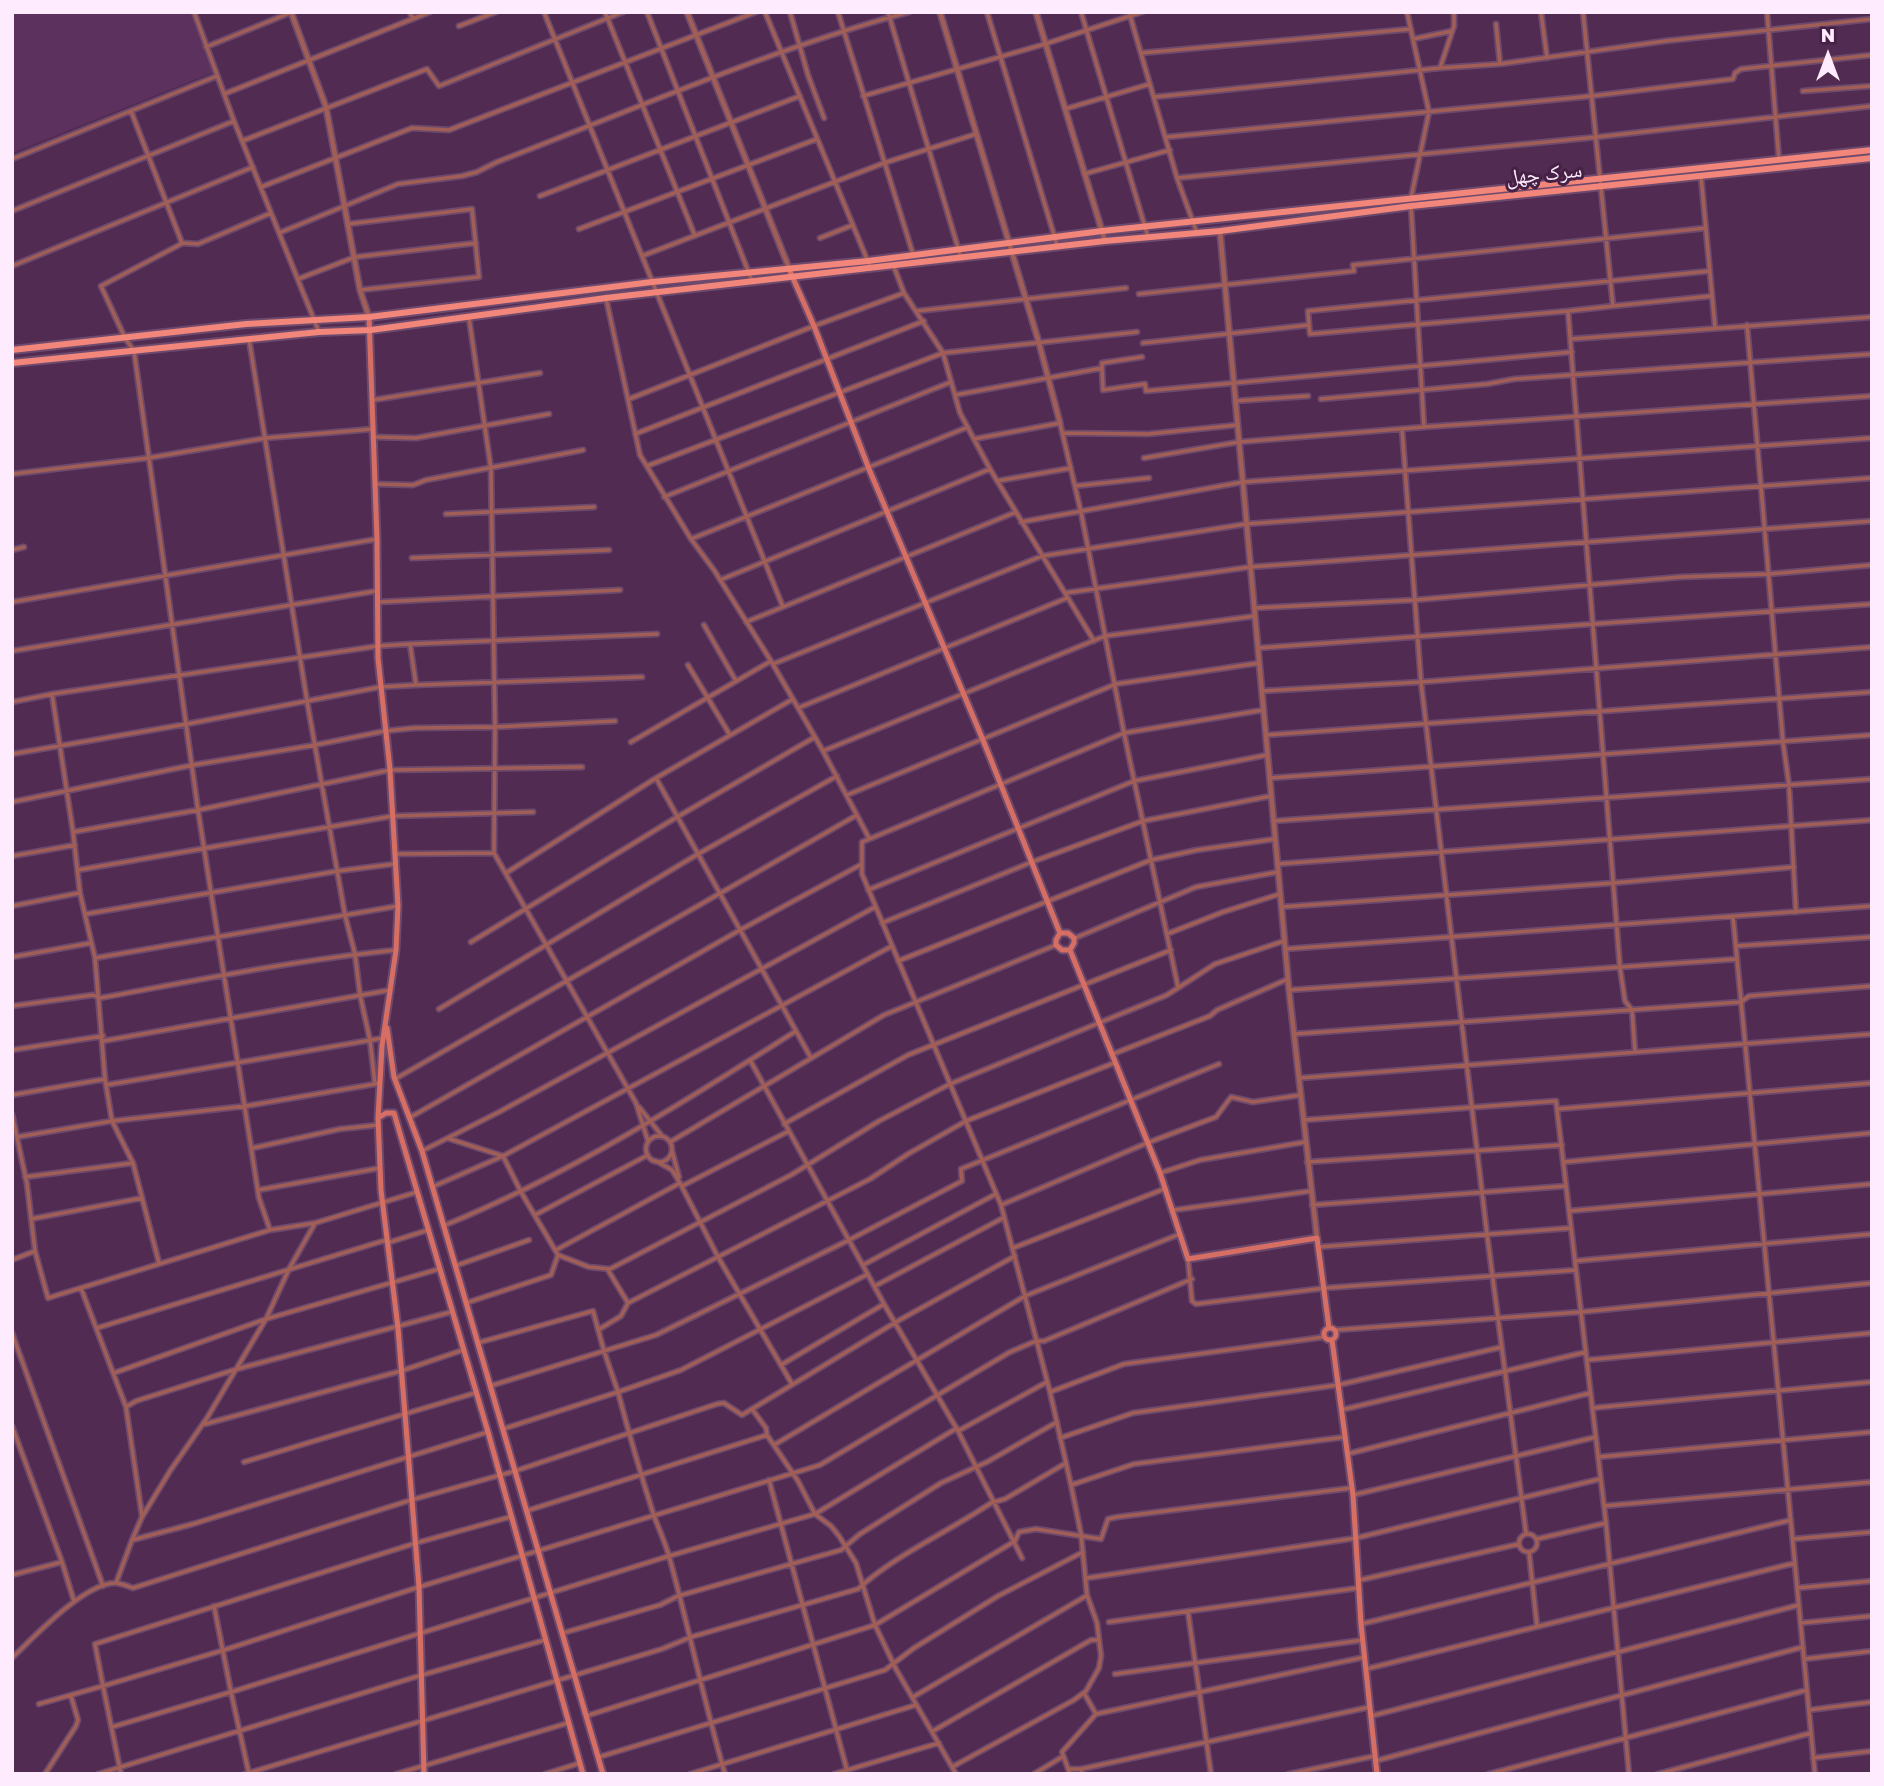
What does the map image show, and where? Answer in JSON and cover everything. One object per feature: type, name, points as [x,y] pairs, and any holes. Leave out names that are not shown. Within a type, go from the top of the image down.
[{"type":"main road","points":[[1602,182],[1872,149]]},
{"type":"main road","name":"سرک چهل","points":[[12,363],[319,332],[371,330],[656,293],[1105,241],[1220,231],[1411,202],[1872,158]]},
{"type":"main road","points":[[12,350],[246,324],[369,317],[652,282],[868,261],[1145,226],[1411,202]]},
{"type":"main road","points":[[789,269],[1060,933]]},
{"type":"main road","points":[[369,317],[380,687],[390,770],[398,906],[396,950],[377,1084],[378,1121],[382,1202],[398,1328],[416,1543],[424,1774]]},
{"type":"main road","points":[[1060,933],[1068,933],[1074,938],[1070,950]]},
{"type":"main road","points":[[1060,933],[1056,945],[1062,950],[1070,950]]},
{"type":"main road","points":[[1070,950],[1160,1173],[1188,1259],[1317,1238],[1332,1329],[1336,1338],[1332,1340]]},
{"type":"main road","points":[[386,1022],[395,1079],[422,1152],[603,1774]]},
{"type":"main road","points":[[378,1121],[386,1112],[394,1113],[488,1432],[583,1774]]},
{"type":"main road","points":[[1332,1329],[1325,1330],[1324,1337],[1332,1340]]},
{"type":"main road","points":[[1332,1340],[1352,1491],[1361,1624],[1377,1774]]},
{"type":"street","points":[[194,12],[234,121],[319,332]]},
{"type":"street","points":[[206,47],[291,12],[326,107],[360,290],[369,317]]},
{"type":"street","points":[[410,12],[413,19]]},
{"type":"street","points":[[224,94],[429,12]]},
{"type":"street","points":[[460,26],[496,12]]},
{"type":"street","points":[[544,12],[783,607]]},
{"type":"street","points":[[605,12],[695,236]]},
{"type":"street","points":[[242,141],[426,69],[439,86],[623,12]]},
{"type":"street","points":[[647,12],[753,283]]},
{"type":"street","points":[[687,12],[789,269]]},
{"type":"street","points":[[261,187],[412,128],[449,130],[756,12]]},
{"type":"street","points":[[765,12],[872,269]]},
{"type":"street","points":[[790,12],[808,75],[824,118]]},
{"type":"street","points":[[838,12],[916,264]]},
{"type":"street","points":[[279,233],[398,184],[477,172],[714,78],[888,15],[909,12]]},
{"type":"street","points":[[940,12],[1049,377],[1081,512],[1178,987]]},
{"type":"street","points":[[987,12],[1057,247]]},
{"type":"street","points":[[1036,12],[1105,241]]},
{"type":"street","points":[[1082,12],[1148,237]]},
{"type":"street","points":[[863,96],[1045,44],[1129,14],[1142,12]]},
{"type":"street","points":[[1407,12],[1429,112],[1411,202],[1424,427]]},
{"type":"street","points":[[1440,68],[1452,31],[1454,12]]},
{"type":"street","points":[[1541,12],[1547,58]]},
{"type":"street","points":[[1589,12],[1583,13],[1613,306]]},
{"type":"street","points":[[1767,12],[1779,168]]},
{"type":"street","points":[[1129,14],[1177,178],[1197,233]]},
{"type":"street","points":[[888,15],[962,259]]},
{"type":"street","points":[[1154,97],[1500,64],[1768,29],[1872,19]]},
{"type":"street","points":[[1496,24],[1500,64]]},
{"type":"street","points":[[1141,53],[1411,29]]},
{"type":"street","points":[[1413,39],[1452,31]]},
{"type":"street","points":[[1167,137],[1592,96],[1733,79],[1741,69],[1872,55]]},
{"type":"street","points":[[12,159],[217,76]]},
{"type":"street","points":[[1065,109],[1150,83]]},
{"type":"street","points":[[1803,91],[1872,86]]},
{"type":"street","points":[[540,196],[800,96]]},
{"type":"street","points":[[1177,178],[1597,137],[1872,106]]},
{"type":"street","points":[[131,111],[183,243]]},
{"type":"street","points":[[12,211],[234,121]]},
{"type":"street","points":[[642,257],[884,163],[976,134]]},
{"type":"street","points":[[579,229],[817,139]]},
{"type":"street","points":[[1084,174],[1170,150]]},
{"type":"street","points":[[12,266],[253,167]]},
{"type":"street","points":[[1701,176],[1715,327]]},
{"type":"street","points":[[348,224],[472,209],[479,277],[360,290]]},
{"type":"street","points":[[270,1230],[258,1190],[240,1062],[198,810],[134,351],[125,338],[101,286],[183,243],[198,244],[271,213]]},
{"type":"street","points":[[820,238],[853,225]]},
{"type":"street","points":[[1139,294],[1353,271],[1353,265],[1413,258],[1706,228]]},
{"type":"street","points":[[1220,231],[1284,942],[1317,1238]]},
{"type":"street","points":[[298,279],[355,257],[476,243]]},
{"type":"street","points":[[894,267],[904,293],[943,353],[955,395],[990,469],[1094,641]]},
{"type":"street","points":[[1710,271],[1308,311],[1309,325],[1310,334],[1712,296]]},
{"type":"street","points":[[917,311],[1126,288]]},
{"type":"street","points":[[628,400],[904,293]]},
{"type":"street","points":[[606,299],[640,455],[691,539],[772,662],[870,839]]},
{"type":"street","points":[[1568,311],[1620,968],[1625,1001],[1632,1010],[1635,1052]]},
{"type":"street","points":[[1571,339],[1872,317]]},
{"type":"street","points":[[469,318],[491,469],[496,769],[494,853],[627,1089],[662,1136],[670,1142],[681,1184]]},
{"type":"street","points":[[635,434],[924,321]]},
{"type":"street","points":[[1143,343],[1309,325]]},
{"type":"street","points":[[1748,325],[1783,742],[1789,785],[1796,912]]},
{"type":"street","points":[[646,466],[943,353],[1137,332]]},
{"type":"street","points":[[17,1137],[112,1121],[246,1106],[377,1084],[307,701],[249,339]]},
{"type":"street","points":[[1142,357],[1101,363],[1103,390],[1145,384],[1146,391],[1572,352]]},
{"type":"street","points":[[1321,399],[1514,379],[1872,354]]},
{"type":"street","points":[[955,395],[1102,368]]},
{"type":"street","points":[[373,400],[540,373]]},
{"type":"street","points":[[664,496],[951,382]]},
{"type":"street","points":[[1235,401],[1308,396]]},
{"type":"street","points":[[1144,458],[1239,442],[1872,396]]},
{"type":"street","points":[[374,438],[416,438],[549,414]]},
{"type":"street","points":[[974,439],[1060,423]]},
{"type":"street","points":[[1062,433],[1148,433],[1237,425]]},
{"type":"street","points":[[691,539],[968,427]]},
{"type":"street","points":[[12,474],[148,458],[266,438],[373,429]]},
{"type":"street","points":[[1402,429],[1421,682],[1525,1533]]},
{"type":"street","points":[[1021,522],[1242,482],[1872,438]]},
{"type":"street","points":[[375,484],[413,485],[426,480],[583,450]]},
{"type":"street","points":[[997,481],[1071,468]]},
{"type":"street","points":[[720,580],[990,469]]},
{"type":"street","points":[[1075,486],[1149,478]]},
{"type":"street","points":[[631,742],[772,662],[1042,556],[1246,524],[1872,478]]},
{"type":"street","points":[[446,514],[594,507]]},
{"type":"street","points":[[746,622],[1016,512]]},
{"type":"street","points":[[798,708],[1066,596],[1096,589],[1250,567],[1872,520]]},
{"type":"street","points":[[12,602],[377,539]]},
{"type":"street","points":[[12,550],[24,548]]},
{"type":"street","points":[[412,558],[609,550]]},
{"type":"street","points":[[1254,608],[1415,600],[1680,577],[1769,574],[1872,565]]},
{"type":"street","points":[[377,602],[620,590]]},
{"type":"street","points":[[12,651],[376,591]]},
{"type":"street","points":[[1258,648],[1872,604]]},
{"type":"street","points":[[823,751],[1105,636],[1255,616]]},
{"type":"street","points":[[704,625],[736,681]]},
{"type":"street","points":[[12,702],[378,646],[657,634]]},
{"type":"street","points":[[410,644],[416,685]]},
{"type":"street","points":[[1262,691],[1421,682],[1872,647]]},
{"type":"street","points":[[847,795],[1116,684],[1259,663]]},
{"type":"street","points":[[688,665],[731,735]]},
{"type":"street","points":[[12,754],[380,687],[642,677]]},
{"type":"street","points":[[1266,735],[1872,692]]},
{"type":"street","points":[[52,694],[80,892],[95,958],[105,1082],[112,1121],[133,1163],[159,1263]]},
{"type":"street","points":[[506,873],[656,778],[793,699]]},
{"type":"street","points":[[952,1767],[1084,1693],[1100,1668],[1101,1656],[1097,1623],[1087,1595],[1081,1534],[1071,1485],[1050,1392],[1001,1205],[868,890],[862,874],[862,842],[1124,733],[1263,710]]},
{"type":"street","points":[[12,802],[193,765],[385,731],[615,721]]},
{"type":"street","points":[[1269,778],[1872,735]]},
{"type":"street","points":[[471,942],[815,737]]},
{"type":"street","points":[[868,890],[1134,781],[1267,755]]},
{"type":"street","points":[[73,832],[198,810],[390,770],[582,767]]},
{"type":"street","points":[[439,1009],[698,854],[837,776]]},
{"type":"street","points":[[656,778],[811,1058]]},
{"type":"street","points":[[1273,821],[1872,779]]},
{"type":"street","points":[[882,923],[1032,862],[1143,821],[1271,796]]},
{"type":"street","points":[[77,870],[393,816],[533,813]]},
{"type":"street","points":[[395,1079],[857,815]]},
{"type":"street","points":[[1277,864],[1872,820]]},
{"type":"street","points":[[898,961],[1151,860],[1197,850],[1275,839]]},
{"type":"street","points":[[12,856],[75,845]]},
{"type":"street","points":[[396,854],[494,853]]},
{"type":"street","points":[[86,914],[396,864]]},
{"type":"street","points":[[409,1118],[862,864]]},
{"type":"street","points":[[1281,906],[1614,883],[1794,867]]},
{"type":"street","points":[[1074,938],[1196,887],[1278,872]]},
{"type":"street","points":[[12,906],[80,892]]},
{"type":"street","points":[[1167,934],[1280,894]]},
{"type":"street","points":[[95,958],[398,906]]},
{"type":"street","points":[[422,1152],[875,906]]},
{"type":"street","points":[[1285,949],[1872,906]]},
{"type":"street","points":[[1733,917],[1815,1774]]},
{"type":"street","points":[[1736,946],[1872,937]]},
{"type":"street","points":[[448,1138],[503,1156],[558,1255],[589,1267],[610,1269],[791,1175],[879,1121],[950,1084],[1167,995],[1215,964],[1284,942]]},
{"type":"street","points":[[12,957],[91,943]]},
{"type":"street","points":[[670,1142],[884,1015],[1056,945]]},
{"type":"street","points":[[432,1186],[503,1156],[892,947]]},
{"type":"street","points":[[12,1006],[93,995],[100,998],[225,975],[396,950]]},
{"type":"street","points":[[785,1124],[908,1055],[1171,950]]},
{"type":"street","points":[[1289,990],[1737,959]]},
{"type":"street","points":[[1111,1055],[1210,1016],[1217,1010],[1288,979]]},
{"type":"street","points":[[1294,1034],[1741,1002],[1749,996],[1872,986]]},
{"type":"street","points":[[12,1050],[103,1039],[390,990]]},
{"type":"street","points":[[443,1226],[521,1192],[644,1125],[796,1031]]},
{"type":"street","points":[[1300,1078],[1872,1034]]},
{"type":"street","points":[[12,1095],[383,1038]]},
{"type":"street","points":[[750,1060],[884,1304],[977,1465],[1022,1558]]},
{"type":"street","points":[[598,1330],[621,1317],[628,1303],[870,1179],[966,1121],[1114,1063]]},
{"type":"street","points":[[490,1385],[656,1335],[962,1181],[961,1169],[1219,1064]]},
{"type":"street","points":[[1558,1109],[1872,1083]]},
{"type":"street","points":[[1001,1205],[1147,1143],[1216,1118],[1231,1097],[1253,1102],[1301,1095]]},
{"type":"street","points":[[1302,1121],[1556,1101],[1606,1522],[1629,1774]]},
{"type":"street","points":[[636,1103],[648,1141],[648,1156],[672,1170],[681,1184],[718,1257],[792,1384]]},
{"type":"street","points":[[12,1114],[25,1177],[35,1251],[48,1298],[270,1230],[315,1223],[417,1192]]},
{"type":"street","points":[[252,1149],[378,1121]]},
{"type":"street","points":[[555,1250],[789,1131]]},
{"type":"street","points":[[1563,1161],[1872,1133]]},
{"type":"street","points":[[648,1141],[662,1136]]},
{"type":"street","points":[[1160,1173],[1200,1160],[1305,1142]]},
{"type":"street","points":[[1307,1162],[1562,1145]]},
{"type":"street","points":[[656,1161],[666,1159],[672,1151]]},
{"type":"street","points":[[534,1215],[648,1156]]},
{"type":"street","points":[[25,1177],[133,1163]]},
{"type":"street","points":[[258,1190],[380,1168]]},
{"type":"street","points":[[1569,1211],[1872,1184]]},
{"type":"street","points":[[1312,1205],[1566,1186]]},
{"type":"street","points":[[1013,1248],[1164,1189]]},
{"type":"street","points":[[1174,1210],[1311,1191]]},
{"type":"street","points":[[863,1265],[996,1194]]},
{"type":"street","points":[[31,1219],[142,1198]]},
{"type":"street","points":[[875,1286],[1004,1218]]},
{"type":"street","points":[[116,1583],[142,1517],[266,1320],[289,1269],[315,1223]]},
{"type":"street","points":[[1318,1247],[1571,1227]]},
{"type":"street","points":[[97,1328],[428,1230]]},
{"type":"street","points":[[774,1445],[1025,1296],[1180,1234]]},
{"type":"street","points":[[1575,1261],[1872,1234]]},
{"type":"street","points":[[455,1266],[529,1240]]},
{"type":"street","points":[[12,1260],[35,1251]]},
{"type":"street","points":[[466,1303],[551,1275],[558,1255]]},
{"type":"street","points":[[12,1658],[74,1602],[103,1586],[116,1583],[133,1588],[411,1500],[514,1471],[717,1404],[731,1406],[739,1415],[896,1322],[1015,1256]]},
{"type":"street","points":[[1188,1259],[1192,1301],[1196,1304],[1325,1288],[1576,1270]]},
{"type":"street","points":[[114,1373],[266,1320],[439,1269]]},
{"type":"street","points":[[610,1269],[608,1270],[628,1303]]},
{"type":"street","points":[[503,1429],[681,1370],[868,1274]]},
{"type":"street","points":[[40,1704],[224,1650],[419,1587],[820,1465],[1010,1352],[1036,1341],[1044,1341],[1192,1279]]},
{"type":"street","points":[[1332,1329],[1581,1312],[1872,1283]]},
{"type":"street","points":[[81,1288],[126,1407],[142,1517]]},
{"type":"street","points":[[781,1366],[884,1304]]},
{"type":"street","points":[[126,1407],[136,1401],[237,1369],[398,1328],[452,1311]]},
{"type":"street","points":[[477,1343],[593,1311],[654,1516],[669,1556],[725,1774]]},
{"type":"street","points":[[1587,1360],[1872,1332]]},
{"type":"street","points":[[12,1333],[103,1586]]},
{"type":"street","points":[[1050,1392],[1124,1364],[1324,1337]]},
{"type":"street","points":[[1060,1438],[1133,1413],[1338,1385],[1502,1347]]},
{"type":"street","points":[[203,1424],[401,1371],[463,1350]]},
{"type":"street","points":[[1341,1410],[1586,1352]]},
{"type":"street","points":[[111,1727],[669,1556],[816,1514],[957,1430],[1047,1382]]},
{"type":"street","points":[[1592,1408],[1872,1382]]},
{"type":"street","points":[[244,1462],[475,1393]]},
{"type":"street","points":[[1348,1454],[1591,1393]]},
{"type":"street","points":[[751,1409],[766,1428],[767,1435],[816,1514],[831,1526],[856,1563],[875,1625],[916,1705],[956,1774]]},
{"type":"street","points":[[563,1633],[660,1605],[678,1596],[841,1550],[860,1534],[941,1483],[987,1462],[1057,1422]]},
{"type":"street","points":[[12,1426],[74,1602]]},
{"type":"street","points":[[132,1541],[488,1432]]},
{"type":"street","points":[[1598,1457],[1872,1432]]},
{"type":"street","points":[[526,1511],[767,1435]]},
{"type":"street","points":[[1071,1485],[1134,1464],[1345,1437]]},
{"type":"street","points":[[586,1716],[875,1625],[1015,1541],[1019,1532],[1030,1530],[1081,1534],[1101,1539],[1108,1519],[1117,1517],[1352,1491],[1596,1437]]},
{"type":"street","points":[[214,1606],[247,1773],[424,1721],[691,1637],[858,1590],[887,1567],[994,1502],[1005,1499],[1066,1463]]},
{"type":"street","points":[[1087,1577],[1356,1538],[1601,1478]]},
{"type":"street","points":[[769,1480],[848,1772]]},
{"type":"street","points":[[1604,1506],[1872,1482]]},
{"type":"street","points":[[121,1774],[95,1644],[416,1543],[510,1517]]},
{"type":"street","points":[[1361,1624],[1791,1520]]},
{"type":"street","points":[[1537,1539],[1606,1522]]},
{"type":"street","points":[[1793,1539],[1872,1532]]},
{"type":"street","points":[[1525,1533],[1532,1534],[1537,1539],[1535,1549],[1529,1552],[1522,1550],[1519,1544],[1520,1537],[1525,1533]]},
{"type":"street","points":[[1360,1580],[1519,1544]]},
{"type":"street","points":[[598,1757],[870,1676],[894,1664],[914,1648],[998,1597],[1083,1552]]},
{"type":"street","points":[[1529,1552],[1537,1627]]},
{"type":"street","points":[[12,1575],[62,1562]]},
{"type":"street","points":[[1366,1669],[1795,1563]]},
{"type":"street","points":[[1797,1588],[1872,1581]]},
{"type":"street","points":[[1109,1622],[1360,1588]]},
{"type":"street","points":[[913,1697],[1087,1595]]},
{"type":"street","points":[[1371,1716],[1799,1605]]},
{"type":"street","points":[[1188,1612],[1211,1774]]},
{"type":"street","points":[[1800,1623],[1872,1616]]},
{"type":"street","points":[[98,1774],[545,1640]]},
{"type":"street","points":[[933,1731],[1091,1640],[1098,1640]]},
{"type":"street","points":[[1115,1674],[1363,1640]]},
{"type":"street","points":[[1289,1774],[1375,1758],[1803,1647]]},
{"type":"street","points":[[1804,1660],[1872,1651]]},
{"type":"street","points":[[1365,1657],[1096,1714],[1062,1752],[1062,1756],[1069,1771],[1082,1771],[1370,1707]]},
{"type":"street","points":[[1489,1774],[1807,1690]]},
{"type":"street","points":[[1084,1693],[1096,1714]]},
{"type":"street","points":[[46,1774],[78,1720],[71,1696]]},
{"type":"street","points":[[1809,1710],[1872,1702]]},
{"type":"street","points":[[690,1774],[916,1705]]},
{"type":"street","points":[[396,1774],[568,1723]]},
{"type":"street","points":[[1658,1774],[1811,1733]]},
{"type":"street","points":[[834,1774],[939,1743]]},
{"type":"street","points":[[1813,1758],[1872,1751]]},
{"type":"street","points":[[1034,1774],[1062,1756]]},
{"type":"street","points":[[545,1774],[580,1763]]},
{"type":"shaded area","points":[[12,12],[190,12],[214,72],[12,153]]}]
